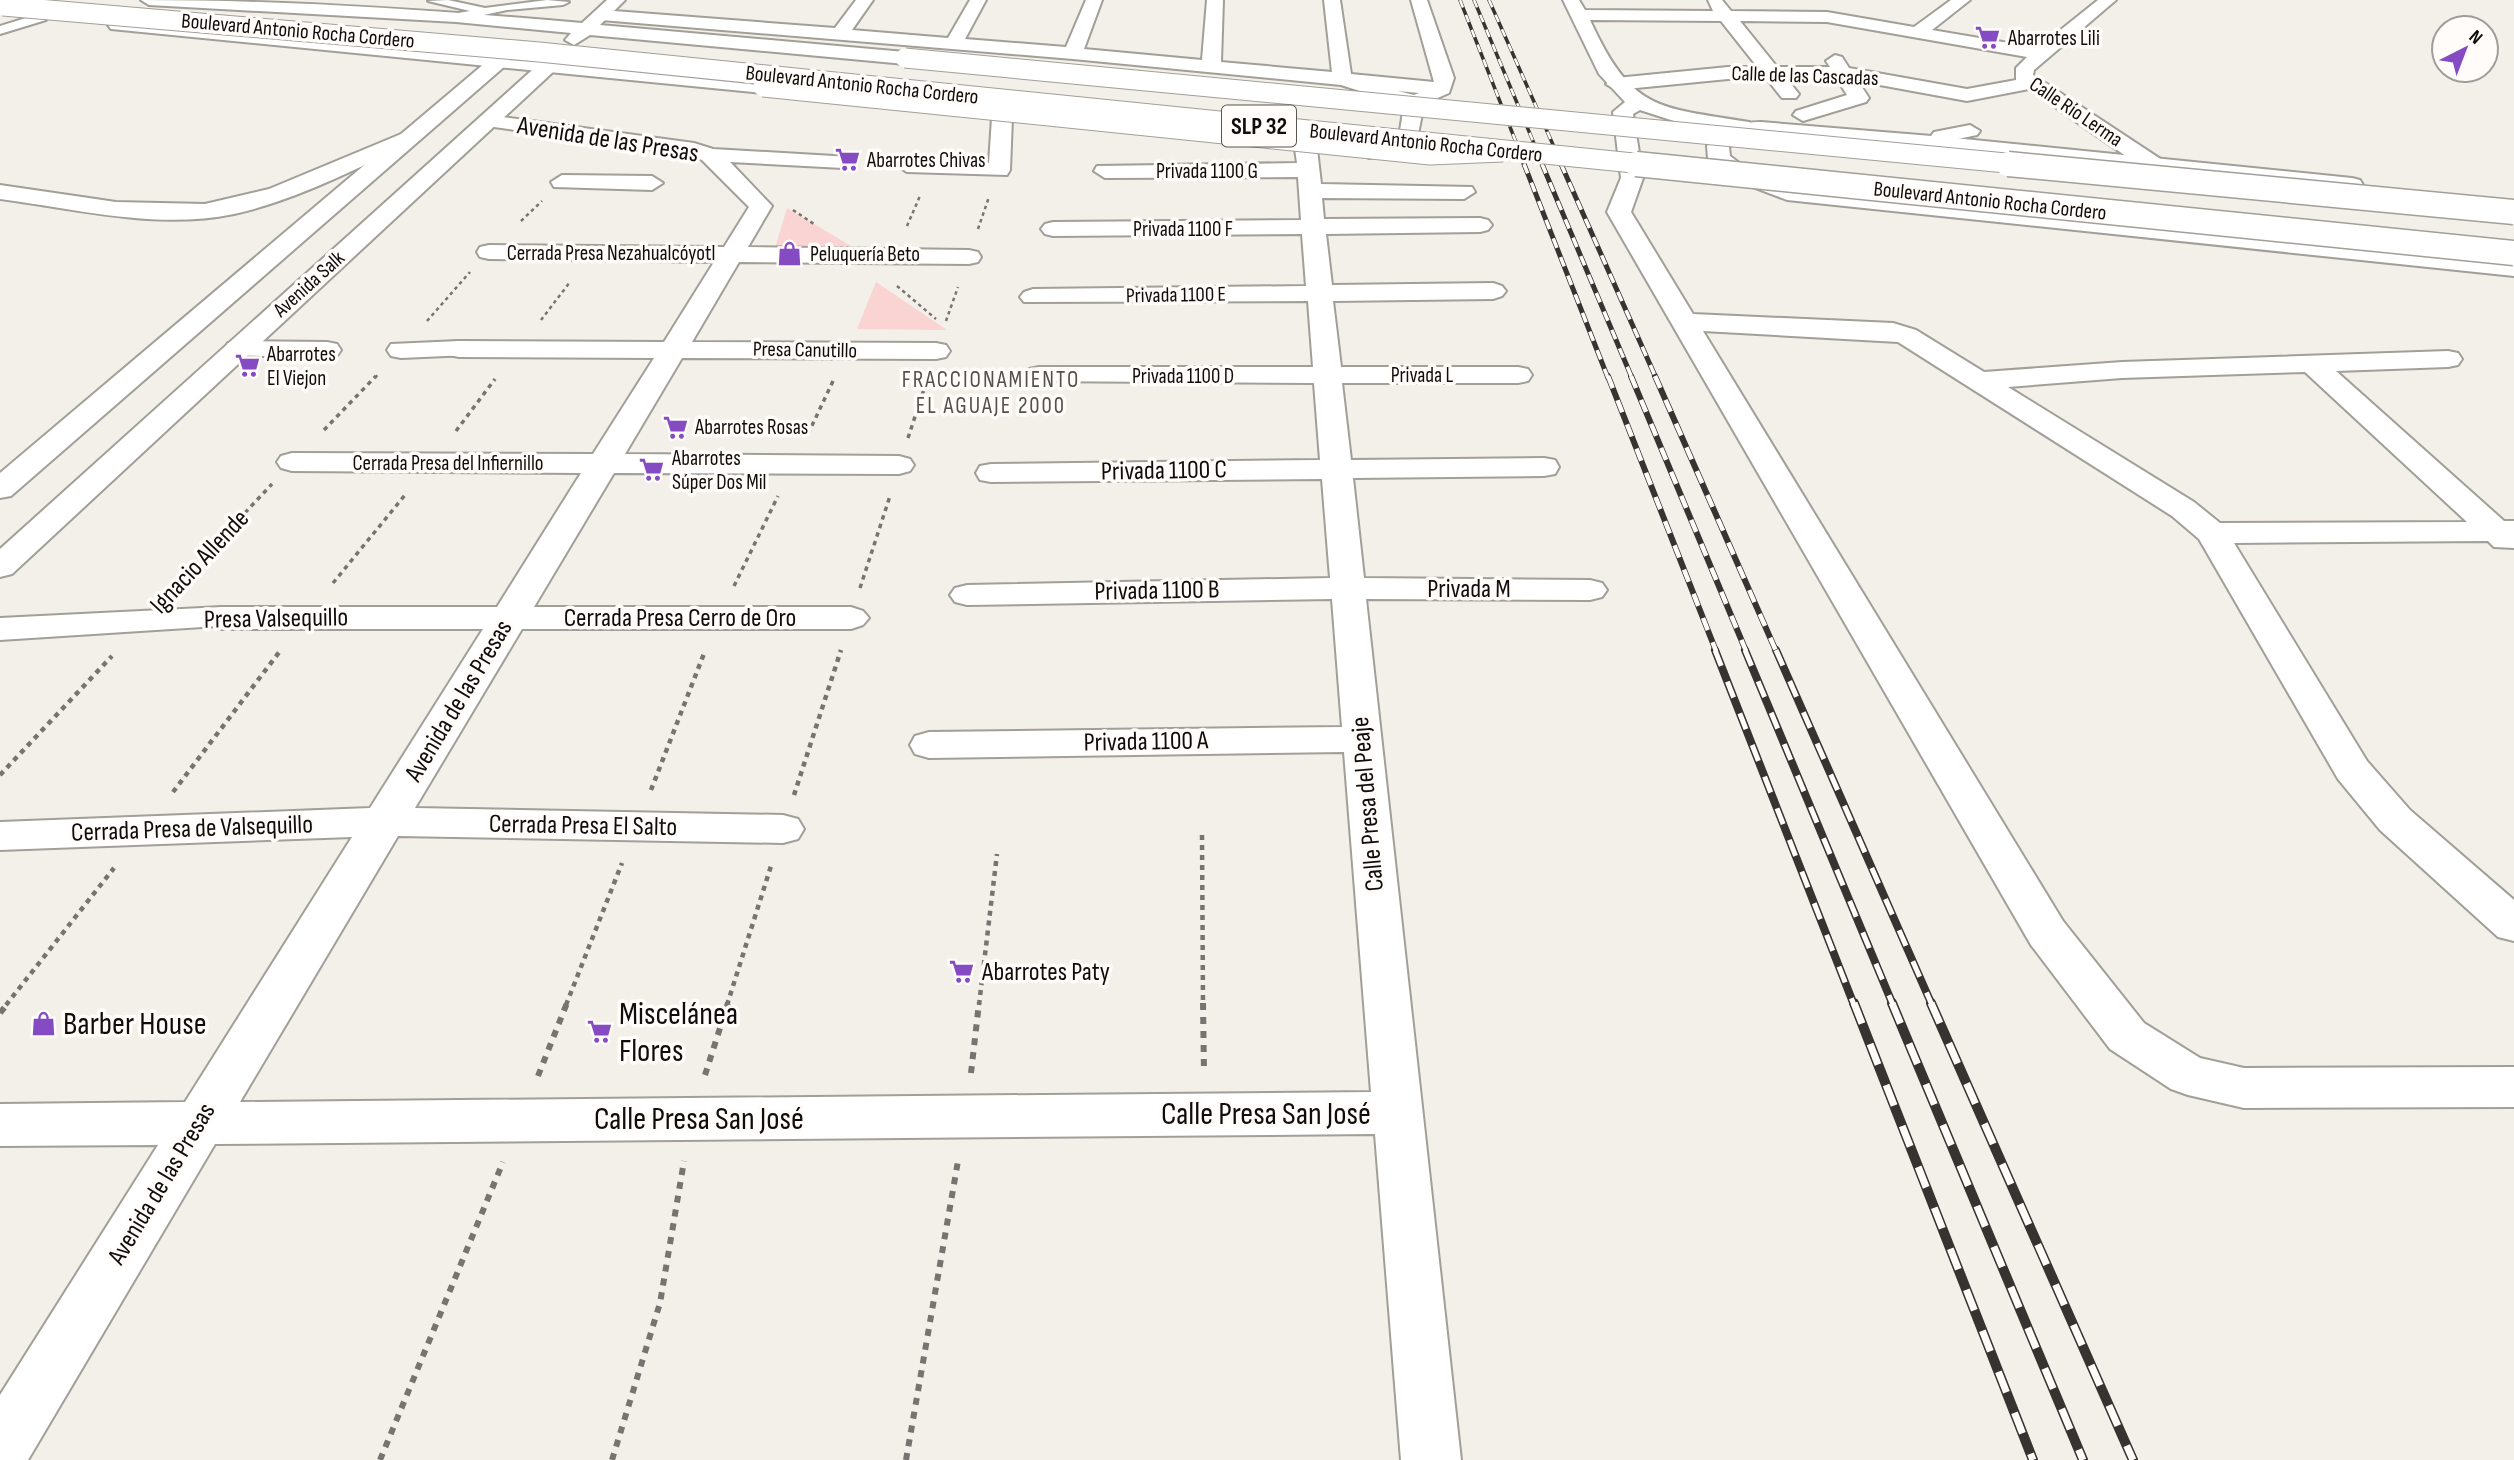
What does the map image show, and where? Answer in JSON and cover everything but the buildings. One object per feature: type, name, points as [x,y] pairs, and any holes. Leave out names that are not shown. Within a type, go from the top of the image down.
[{"type":"main road","points":[[149,0],[398,13],[538,24],[2514,212]]},
{"type":"main road","name":"Avenida Salk","points":[[0,567],[617,0]]},
{"type":"main road","points":[[840,34],[865,0]]},
{"type":"main road","points":[[954,43],[978,0]]},
{"type":"main road","points":[[1073,53],[1094,0]]},
{"type":"main road","points":[[1211,67],[1215,0]]},
{"type":"main road","points":[[1332,0],[1342,79]]},
{"type":"main road","points":[[1419,0],[1444,78],[1443,89]]},
{"type":"main road","points":[[1779,0],[1845,73],[1859,98],[1810,124]]},
{"type":"main road","points":[[1917,32],[1962,0]]},
{"type":"main road","name":"Calle Río Lerma","points":[[2108,0],[2025,68],[2023,77],[2154,165]]},
{"type":"main road","name":"Avenida Salk","points":[[0,489],[498,62],[538,24],[557,1]]},
{"type":"main road","points":[[220,4],[467,26],[484,33],[470,43],[434,50],[343,47]]},
{"type":"main road","points":[[1720,7],[1810,124]]},
{"type":"main road","points":[[1575,8],[1720,7],[1917,32],[2042,54]]},
{"type":"main road","points":[[720,24],[736,8]]},
{"type":"main road","points":[[1575,8],[1628,93],[1677,116],[1749,128],[1810,124],[1944,143],[2514,201]]},
{"type":"main road","name":"Boulevard Antonio Rocha Cordero","points":[[2,9],[42,9],[565,45],[1470,132],[2514,240]]},
{"type":"main road","name":"Boulevard Antonio Rocha Cordero","points":[[2,9],[539,52],[2514,253]]},
{"type":"main road","name":"Boulevard Antonio Rocha Cordero","points":[[42,9],[343,47],[665,78],[729,90],[1002,118],[1309,185],[1364,152],[1394,148],[1409,140],[1414,102]]},
{"type":"main road","points":[[601,15],[1073,53],[1443,89]]},
{"type":"main road","points":[[624,74],[589,65],[589,60],[608,51],[640,46],[797,48]]},
{"type":"main road","name":"Calle de las Cascadas","points":[[1628,93],[1728,73],[1845,73],[1967,95],[2032,83]]},
{"type":"main road","points":[[665,78],[1430,155],[1506,152]]},
{"type":"main road","points":[[1342,79],[1414,102],[1443,89]]},
{"type":"main road","points":[[1628,93],[1623,112],[1632,178],[1619,212],[2047,933],[2127,1036],[2188,1076],[2244,1088],[2514,1087]]},
{"type":"main road","points":[[907,166],[999,170],[1002,118]]},
{"type":"main road","name":"Avenida de las Presas","points":[[0,1450],[761,206],[710,155],[694,149],[487,121]]},
{"type":"main road","points":[[1749,128],[1723,141],[1718,146],[1719,158],[1731,171],[1755,183],[1787,193],[2514,269]]},
{"type":"main road","points":[[1944,143],[1941,136],[1970,131]]},
{"type":"main road","points":[[612,137],[562,182],[652,183]]},
{"type":"main road","points":[[0,192],[169,213],[233,207],[288,188],[407,138]]},
{"type":"main road","points":[[710,155],[843,162]]},
{"type":"main road","name":"Privada 1100 G","points":[[1105,171],[1309,185]]},
{"type":"main road","points":[[1309,185],[1464,192]]},
{"type":"main road","points":[[1309,185],[1480,225]]},
{"type":"main road","name":"Privada 1100 F","points":[[1053,229],[1309,185]]},
{"type":"main road","name":"Calle Presa del Peaje","points":[[1309,185],[1431,1460]]},
{"type":"main road","name":"Cerrada Presa Nezahualcóyotl","points":[[489,252],[969,257]]},
{"type":"main road","name":"Privada 1100 E","points":[[1032,297],[1493,291]]},
{"type":"main road","points":[[1686,322],[1893,331],[1907,336],[2183,509],[2212,533],[2352,770],[2395,820],[2514,925]]},
{"type":"main road","name":"Presa Canutillo","points":[[401,350],[675,348],[936,351]]},
{"type":"main road","points":[[238,349],[327,350]]},
{"type":"main road","points":[[1976,381],[2122,370],[2448,359]]},
{"type":"main road","points":[[2311,363],[2508,536]]},
{"type":"main road","name":"Privada L","points":[[1327,375],[1518,374]]},
{"type":"main road","name":"Privada 1100 D","points":[[1040,376],[1327,375]]},
{"type":"main road","name":"Cerrada Presa del Infiernillo","points":[[292,462],[900,465]]},
{"type":"main road","points":[[1336,469],[1544,467]]},
{"type":"main road","name":"Privada 1100 C","points":[[992,473],[1336,469]]},
{"type":"main road","points":[[2212,533],[2508,536]]},
{"type":"main road","name":"Privada M","points":[[1348,588],[1590,590]]},
{"type":"main road","name":"Privada 1100 B","points":[[967,595],[1348,588]]},
{"type":"main road","name":"Presa Valsequillo","points":[[0,629],[222,618],[510,617]]},
{"type":"main road","name":"Cerrada Presa Cerro de Oro","points":[[510,617],[850,618]]},
{"type":"main road","name":"Privada 1100 A","points":[[929,745],[1362,739]]},
{"type":"main road","name":"Cerrada Presa El Salto","points":[[384,822],[783,829]]},
{"type":"main road","name":"Cerrada Presa de Valsequillo","points":[[0,836],[384,822]]},
{"type":"main road","name":"Calle Presa San José","points":[[0,1125],[1398,1113]]},
{"type":"lane","points":[[398,13],[437,1],[489,10]]},
{"type":"lane","points":[[456,17],[557,1]]},
{"type":"lane","points":[[0,30],[42,9]]},
{"type":"path","points":[[895,256],[932,167]]},
{"type":"path","name":"Ignacio Allende","points":[[0,775],[292,462],[401,350]]},
{"type":"path","points":[[0,1013],[143,831],[304,618],[431,463]]},
{"type":"path","points":[[688,695],[718,618],[764,524]]},
{"type":"path","points":[[1202,835],[1204,1115]]},
{"type":"path","points":[[906,1460],[965,1117],[998,854]]},
{"type":"path","points":[[380,1460],[521,1121],[591,942]]},
{"type":"path","points":[[612,1460],[660,1303],[691,1119],[735,981]]},
{"type":"shaded area","points":[[787,208],[856,249],[774,251]]},
{"type":"shaded area","points":[[876,282],[947,330],[857,329]]},
{"type":"railway","points":[[1460,0],[1525,165]]},
{"type":"railway","points":[[1474,0],[1543,165]]},
{"type":"railway","points":[[1489,0],[1562,165]]},
{"type":"railway","points":[[1524,164],[1608,378]]},
{"type":"railway","points":[[1542,164],[1632,378]]},
{"type":"railway","points":[[1561,164],[1656,378]]},
{"type":"railway","points":[[1608,376],[1716,651]]},
{"type":"railway","points":[[1631,376],[1746,651]]},
{"type":"railway","points":[[1655,376],[1776,651]]},
{"type":"railway","points":[[1715,650],[1854,1005]]},
{"type":"railway","points":[[1745,650],[1893,1005]]},
{"type":"railway","points":[[1776,650],[1932,1005]]},
{"type":"railway","points":[[1854,1003],[2033,1460]]},
{"type":"railway","points":[[1892,1003],[2083,1460]]},
{"type":"railway","points":[[1931,1003],[2133,1460]]},
{"type":"place","name":"Abarrotes Lili","points":[[1988,38]]},
{"type":"place","name":"Abarrotes Chivas","points":[[847,160]]},
{"type":"place","name":"Peluquería Beto","points":[[790,254]]},
{"type":"place","name":"Abarrotes El Viejon","points":[[247,366]]},
{"type":"place","name":"Abarrotes Rosas","points":[[675,427]]},
{"type":"place","name":"Abarrotes Súper Dos Mil","points":[[652,470]]},
{"type":"place","name":"Abarrotes Paty","points":[[962,972]]},
{"type":"place","name":"Barber House","points":[[43,1024]]},
{"type":"place","name":"Miscelánea Flores","points":[[599,1032]]},
{"type":"district","name":"FRACCIONAMIENTO EL AGUAJE 2000","points":[[991,393]]}]
